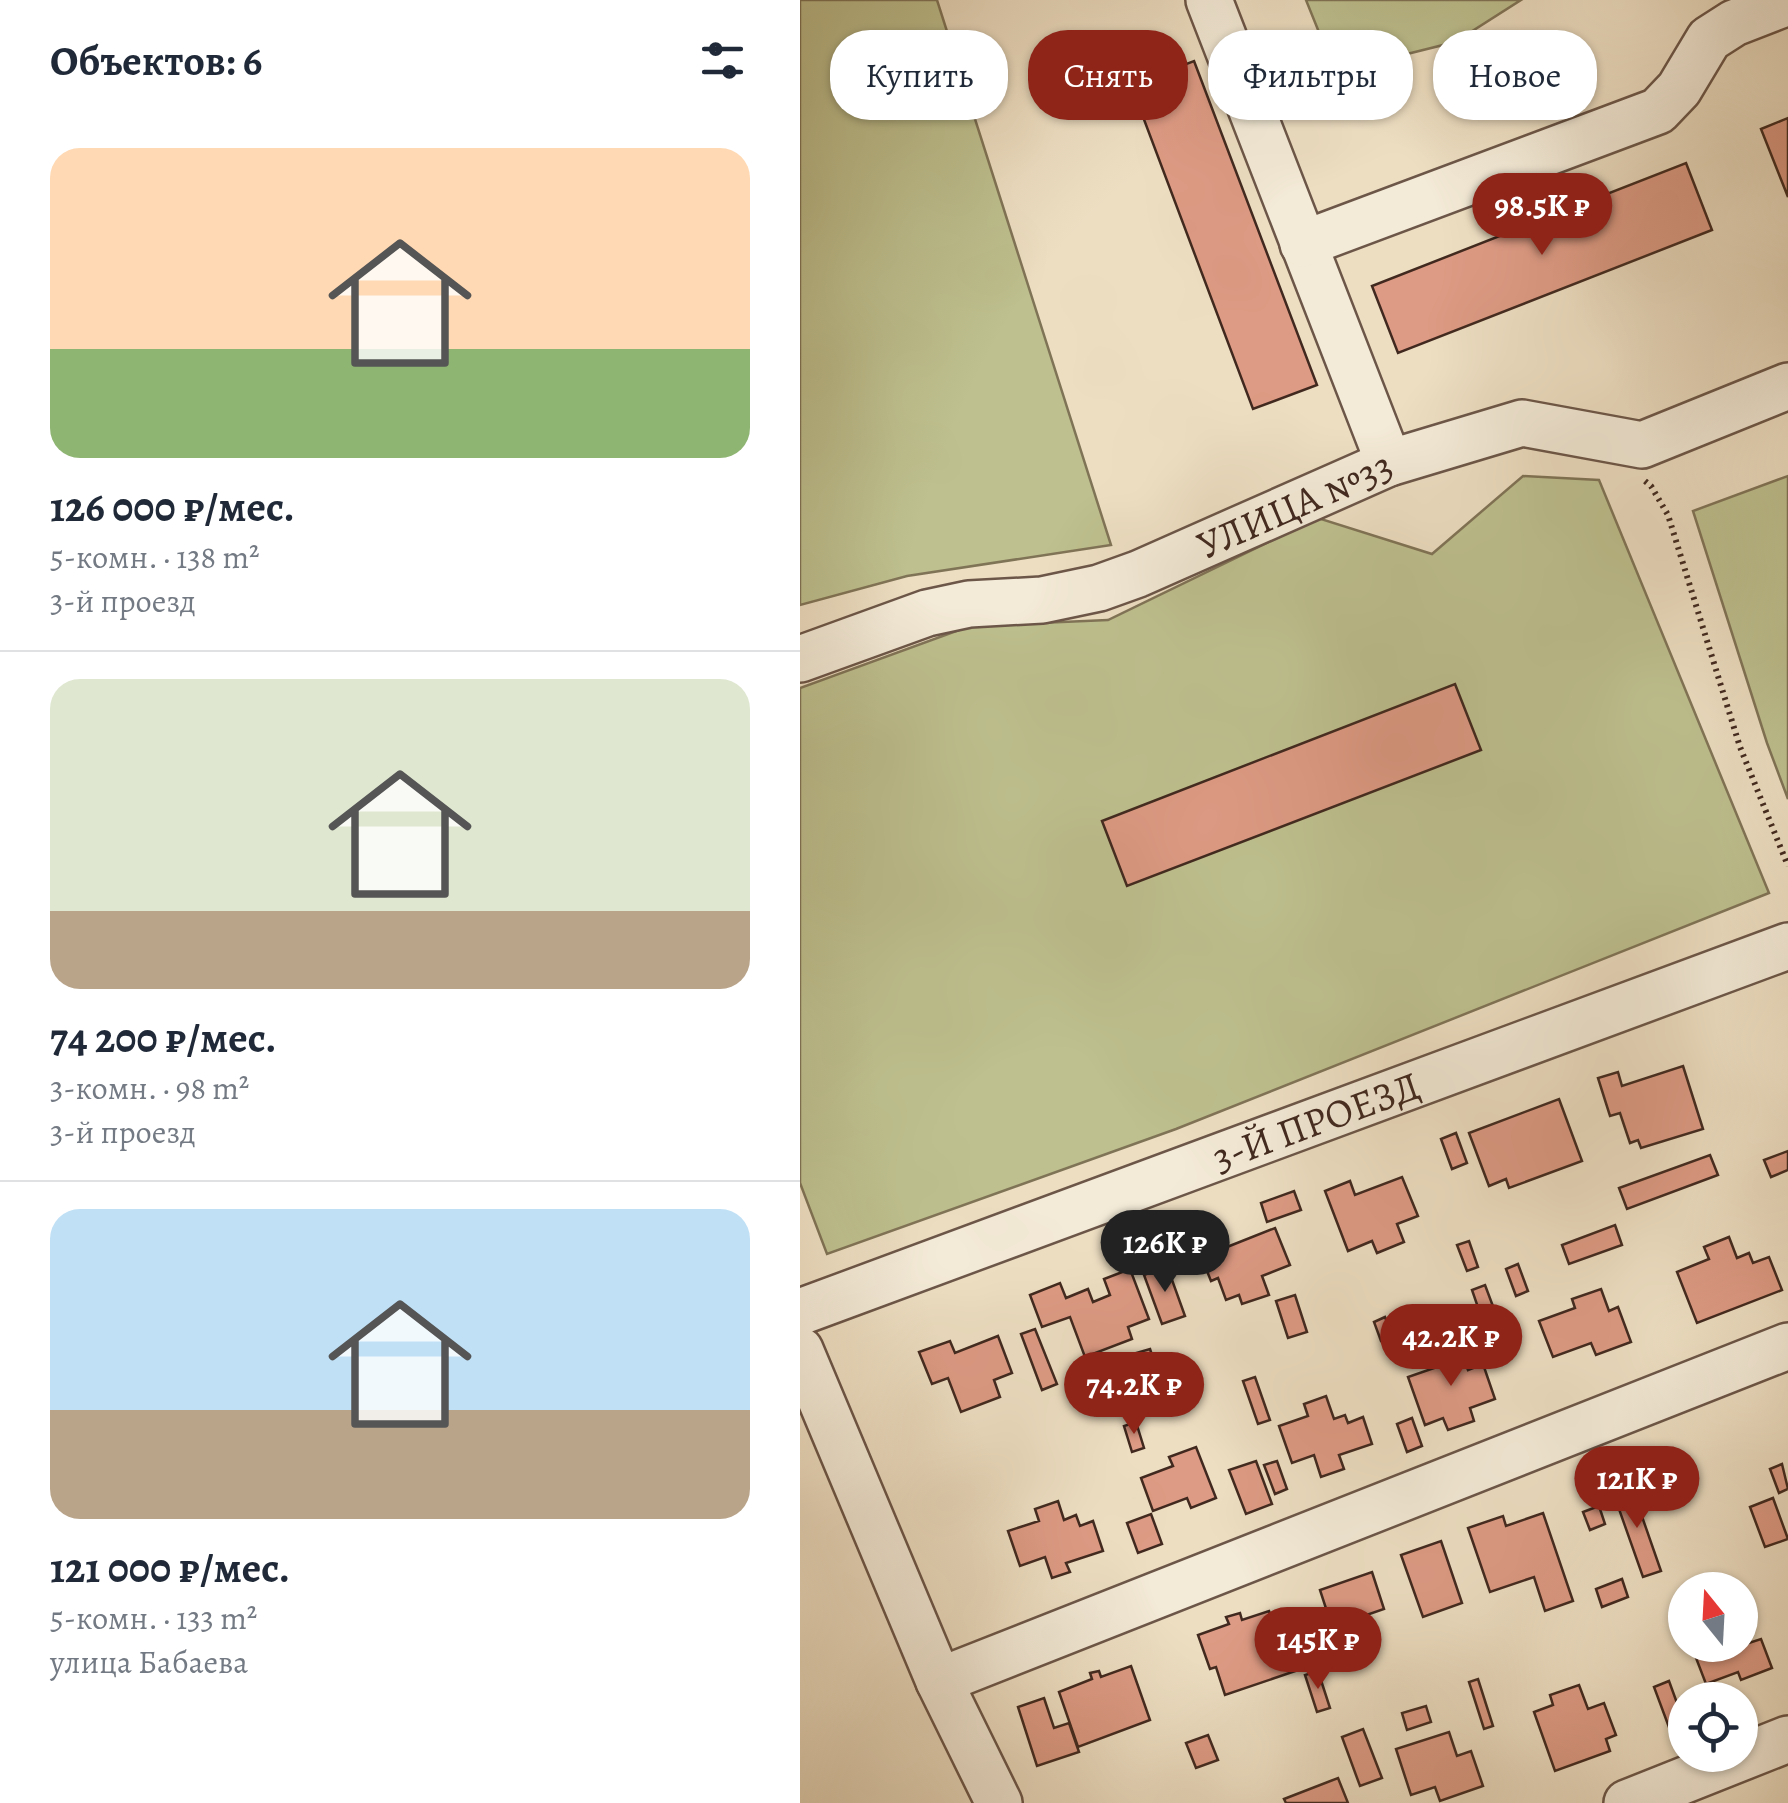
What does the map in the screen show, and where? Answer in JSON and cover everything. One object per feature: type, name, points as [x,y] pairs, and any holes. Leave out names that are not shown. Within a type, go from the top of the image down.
[{"type":"street","points":[[1209,0],[1389,463]]},
{"type":"street","points":[[1303,244],[1658,111],[1679,89],[1708,39],[1734,23],[1788,2]]},
{"type":"street","name":"УЛИЦА №33","points":[[800,659],[927,613],[969,604],[1042,600],[1099,588],[1389,463],[1522,423],[1642,445],[1788,386]]},
{"type":"street","name":"3-Й ПРОЕЗД","points":[[800,1312],[1788,946]]},
{"type":"street","points":[[939,1681],[1788,1346]]},
{"type":"street","points":[[800,1350],[939,1681],[999,1803]]},
{"type":"street","points":[[1627,1803],[1788,1739]]},
{"type":"path","points":[[1638,476],[1651,486],[1668,514],[1740,747],[1788,866]]},
{"type":"green space","points":[[800,0],[937,0],[947,30],[830,30],[830,120],[975,120],[1111,545],[907,576],[800,605]]},
{"type":"green space","points":[[1306,0],[1521,0],[1474,30],[1433,30],[1433,48],[1413,52],[1413,30],[1318,30]]},
{"type":"green space","points":[[1523,476],[1599,480],[1769,893],[1176,1129],[827,1254],[800,1183],[800,688],[970,626],[1108,620],[1318,518],[1432,554]]},
{"type":"green space","points":[[1788,476],[1788,799],[1693,511]]},
{"type":"building","points":[[1194,61],[1208,98],[1208,120],[1216,120],[1317,385],[1253,409],[1144,120],[1188,120],[1188,63]]},
{"type":"building","points":[[1788,118],[1788,197],[1761,129]]},
{"type":"building","points":[[1686,163],[1712,230],[1398,353],[1372,286]]},
{"type":"building","points":[[1455,684],[1481,750],[1127,886],[1102,821]]},
{"type":"building","points":[[1683,1066],[1703,1129],[1641,1148],[1638,1140],[1630,1143],[1620,1113],[1610,1116],[1598,1078],[1618,1072],[1622,1086]]},
{"type":"building","points":[[1559,1099],[1582,1161],[1509,1188],[1506,1179],[1489,1186],[1469,1133]]},
{"type":"building","points":[[1456,1133],[1467,1163],[1452,1169],[1441,1139]]},
{"type":"building","points":[[1788,1151],[1788,1170],[1771,1177],[1764,1160]]},
{"type":"building","points":[[1710,1155],[1718,1175],[1627,1209],[1619,1188]]},
{"type":"building","points":[[1402,1177],[1418,1216],[1397,1224],[1404,1242],[1377,1253],[1372,1241],[1348,1251],[1325,1191],[1350,1181],[1355,1195]]},
{"type":"building","points":[[1294,1191],[1301,1210],[1267,1222],[1261,1203]]},
{"type":"building","points":[[1615,1225],[1622,1245],[1569,1264],[1562,1245]]},
{"type":"building","points":[[1275,1228],[1290,1265],[1262,1276],[1269,1295],[1242,1304],[1239,1295],[1226,1300],[1218,1278],[1211,1281],[1197,1246],[1223,1236],[1227,1247]]},
{"type":"building","points":[[1729,1237],[1737,1258],[1749,1253],[1753,1263],[1769,1257],[1782,1290],[1697,1323],[1677,1272],[1709,1259],[1704,1247]]},
{"type":"building","points":[[1469,1241],[1478,1267],[1467,1271],[1457,1245]]},
{"type":"building","points":[[1518,1264],[1528,1291],[1516,1296],[1506,1269]]},
{"type":"building","points":[[1167,1266],[1185,1316],[1162,1324],[1144,1275]]},
{"type":"building","points":[[1130,1269],[1149,1319],[1128,1327],[1132,1339],[1085,1357],[1070,1317],[1042,1327],[1030,1295],[1060,1283],[1066,1298],[1088,1289],[1093,1302],[1110,1295],[1104,1279]]},
{"type":"building","points":[[1485,1285],[1497,1317],[1483,1322],[1472,1290]]},
{"type":"building","points":[[1601,1289],[1609,1311],[1618,1307],[1631,1342],[1596,1355],[1591,1343],[1553,1357],[1539,1321],[1575,1308],[1572,1299]]},
{"type":"building","points":[[1295,1295],[1307,1332],[1288,1338],[1276,1301]]},
{"type":"building","points":[[1385,1317],[1393,1337],[1381,1341],[1374,1322]]},
{"type":"building","points":[[1035,1329],[1057,1384],[1042,1390],[1021,1334]]},
{"type":"building","points":[[998,1336],[1012,1373],[994,1380],[1000,1397],[961,1412],[948,1378],[932,1384],[919,1352],[950,1341],[955,1353]]},
{"type":"building","points":[[1458,1343],[1468,1370],[1483,1364],[1495,1399],[1470,1408],[1474,1421],[1448,1430],[1443,1418],[1425,1425],[1408,1377],[1440,1366],[1435,1352]]},
{"type":"building","points":[[1150,1349],[1163,1389],[1150,1394],[1136,1353]]},
{"type":"building","points":[[1255,1377],[1270,1420],[1258,1424],[1243,1381]]},
{"type":"building","points":[[1113,1379],[1123,1404],[1095,1415],[1085,1391]]},
{"type":"building","points":[[1326,1396],[1334,1419],[1345,1415],[1348,1423],[1363,1417],[1372,1444],[1339,1455],[1344,1469],[1321,1477],[1314,1455],[1292,1463],[1279,1426],[1308,1416],[1304,1404]]},
{"type":"building","points":[[1412,1418],[1422,1446],[1407,1452],[1397,1424]]},
{"type":"building","points":[[1136,1422],[1144,1448],[1132,1452],[1124,1426]]},
{"type":"building","points":[[1196,1447],[1216,1498],[1191,1508],[1187,1498],[1153,1511],[1141,1478],[1173,1466],[1169,1457]]},
{"type":"building","points":[[1256,1461],[1272,1504],[1246,1514],[1229,1470]]},
{"type":"building","points":[[1277,1461],[1287,1489],[1275,1494],[1264,1465]]},
{"type":"building","points":[[1782,1464],[1788,1489],[1779,1493],[1770,1469]]},
{"type":"building","points":[[1631,1485],[1661,1571],[1643,1577],[1613,1492]]},
{"type":"building","points":[[1773,1498],[1788,1539],[1765,1547],[1750,1507]]},
{"type":"building","points":[[1058,1501],[1064,1520],[1076,1515],[1080,1526],[1093,1521],[1103,1551],[1066,1563],[1070,1572],[1052,1578],[1045,1557],[1020,1566],[1008,1531],[1039,1521],[1035,1509]]},
{"type":"building","points":[[1599,1506],[1605,1524],[1590,1530],[1583,1512]]},
{"type":"building","points":[[1543,1513],[1573,1601],[1545,1611],[1534,1577],[1490,1592],[1468,1528],[1503,1516],[1506,1526]]},
{"type":"building","points":[[1151,1514],[1162,1544],[1138,1553],[1127,1523]]},
{"type":"building","points":[[1441,1541],[1462,1603],[1423,1617],[1401,1555]]},
{"type":"building","points":[[1372,1572],[1384,1609],[1332,1627],[1320,1590]]},
{"type":"building","points":[[1622,1579],[1628,1597],[1602,1607],[1596,1589]]},
{"type":"building","points":[[1269,1611],[1273,1622],[1302,1613],[1319,1663],[1225,1695],[1216,1667],[1210,1669],[1198,1635],[1229,1624],[1226,1617],[1240,1613],[1242,1620]]},
{"type":"building","points":[[1761,1639],[1772,1668],[1741,1680],[1738,1672],[1705,1682],[1698,1662],[1758,1662]]},
{"type":"building","points":[[1131,1666],[1150,1720],[1078,1747],[1059,1692],[1092,1679],[1090,1673],[1099,1671],[1101,1677]]},
{"type":"building","points":[[1318,1671],[1330,1708],[1317,1712],[1305,1675]]},
{"type":"building","points":[[1478,1679],[1493,1726],[1484,1729],[1469,1682]]},
{"type":"building","points":[[1669,1681],[1668,1725],[1654,1687]]},
{"type":"building","points":[[1579,1685],[1588,1709],[1604,1703],[1616,1735],[1606,1739],[1610,1751],[1555,1771],[1534,1712],[1553,1705],[1550,1695]]},
{"type":"building","points":[[1044,1698],[1054,1728],[1069,1723],[1079,1752],[1037,1766],[1018,1707]]},
{"type":"building","points":[[1426,1706],[1431,1722],[1407,1730],[1402,1713]]},
{"type":"building","points":[[1363,1729],[1382,1778],[1360,1786],[1342,1737]]},
{"type":"building","points":[[1449,1732],[1457,1756],[1471,1751],[1483,1786],[1440,1801],[1435,1787],[1411,1795],[1396,1749]]},
{"type":"building","points":[[1208,1735],[1218,1760],[1196,1768],[1186,1743]]},
{"type":"building","points":[[1338,1778],[1348,1803],[1286,1803],[1284,1799]]}]
